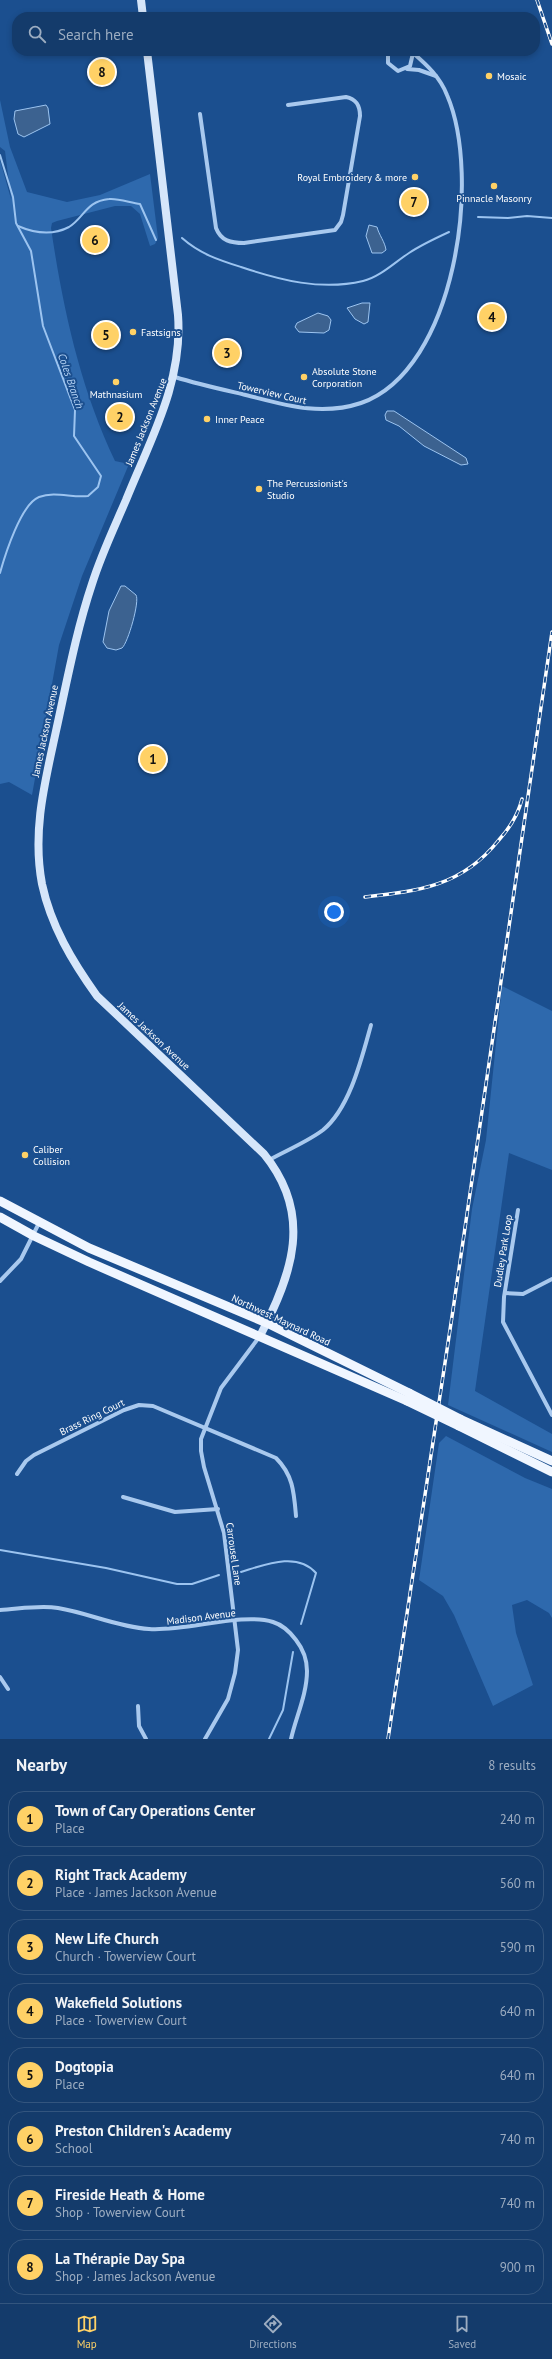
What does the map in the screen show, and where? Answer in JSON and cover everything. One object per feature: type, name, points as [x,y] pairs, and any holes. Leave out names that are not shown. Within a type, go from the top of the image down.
[{"type":"main road","name":"Northwest Maynard Road","points":[[0,1201],[39,1223],[96,1251],[267,1323],[552,1472]]},
{"type":"main road","name":"Northwest Maynard Road","points":[[0,1217],[34,1236],[89,1262],[260,1336],[408,1397]]},
{"type":"main road","name":"Northwest Maynard Road","points":[[460,1423],[552,1461]]},
{"type":"street","points":[[141,0],[142,12]]},
{"type":"street","name":"James Jackson Avenue","points":[[148,56],[179,322],[179,343],[175,377],[161,415],[92,582],[73,652],[45,779],[40,806],[38,857],[45,894],[59,935],[76,966],[97,996],[269,1160],[283,1182],[291,1203],[294,1239],[285,1280],[260,1336]]},
{"type":"street","points":[[387,56],[386,59],[390,67],[398,70],[419,70],[436,76]]},
{"type":"street","points":[[407,69],[412,62],[412,56]]},
{"type":"street","name":"Towerview Court","points":[[175,377],[298,408],[330,410],[362,402],[390,385],[403,373],[425,340],[449,282],[460,239],[463,192],[458,136],[452,106],[436,76],[427,64],[417,56]]},
{"type":"street","points":[[200,114],[216,228],[219,235],[233,243],[244,243],[335,230],[341,222],[343,215],[360,116],[358,104],[354,100],[346,97],[288,105]]},
{"type":"street","points":[[269,1160],[308,1140],[332,1120],[346,1098],[371,1025]]},
{"type":"street","name":"Dudley Park Loop","points":[[518,1210],[505,1294],[503,1322],[552,1415]]},
{"type":"street","points":[[0,1282],[17,1264],[34,1236],[39,1223]]},
{"type":"street","name":"Dudley Park Loop","points":[[505,1294],[523,1294],[552,1279]]},
{"type":"street","name":"Carrousel Lane","points":[[205,1739],[225,1707],[233,1683],[238,1650],[224,1533],[200,1451],[205,1427],[221,1388],[260,1336]]},
{"type":"street","name":"Brass Ring Court","points":[[17,1474],[26,1461],[34,1455],[133,1406],[153,1406],[266,1452],[279,1461],[289,1473],[292,1482],[296,1516]]},
{"type":"street","points":[[123,1497],[175,1512],[218,1509]]},
{"type":"street","name":"Madison Avenue","points":[[0,1610],[56,1608],[121,1626],[151,1630],[177,1629],[259,1620],[272,1622],[286,1628],[299,1644],[306,1662],[307,1676],[291,1739]]},
{"type":"street","points":[[0,1677],[8,1690]]},
{"type":"street","points":[[138,1706],[139,1726],[146,1739]]},
{"type":"shaded area","points":[[0,100],[10,147],[27,192],[67,202],[100,195],[150,174],[158,238],[155,244],[150,246],[140,214],[131,206],[115,206],[52,223],[51,228],[67,318],[74,347],[92,405],[115,461],[129,464],[82,576],[59,645],[32,795],[9,782],[0,784],[0,160],[11,199],[5,151],[0,147]]},
{"type":"shaded area","points":[[46,105],[48,108],[50,124],[24,137],[18,134],[14,119],[15,111]]},
{"type":"shaded area","points":[[369,225],[377,227],[386,250],[382,253],[372,253],[366,236]]},
{"type":"shaded area","points":[[362,303],[370,303],[368,322],[364,324],[355,319],[347,308]]},
{"type":"shaded area","points":[[318,313],[328,316],[331,320],[329,330],[324,333],[299,332],[295,327],[297,323]]},
{"type":"shaded area","points":[[387,411],[394,411],[466,458],[468,464],[461,465],[424,446],[399,426],[386,420],[385,415]]},
{"type":"shaded area","points":[[121,586],[125,586],[136,595],[137,599],[133,622],[127,638],[122,648],[116,650],[107,648],[103,642],[109,611]]},
{"type":"shaded area","points":[[502,986],[552,1011],[552,1170],[509,1153],[475,1391],[552,1434],[552,1452],[448,1405],[472,1209],[486,1140]]},
{"type":"shaded area","points":[[446,1436],[525,1478],[552,1489],[552,1618],[549,1613],[527,1600],[512,1605],[516,1633],[533,1685],[493,1706],[454,1615],[443,1596],[419,1580],[439,1443]]},
{"type":"waterway","name":"Coles Branch","points":[[0,155],[13,197],[16,223],[31,251],[43,326],[75,410],[74,436],[101,476],[98,487],[88,496],[45,495],[32,502],[20,519],[0,573]]},
{"type":"waterway","points":[[18,226],[37,232],[56,232],[69,227],[95,203],[101,200],[116,199],[140,204],[156,240]]},
{"type":"waterway","points":[[478,217],[508,218],[527,216],[552,218]]},
{"type":"waterway","points":[[182,238],[189,244],[210,256],[256,272],[301,283],[332,285],[347,284],[369,279],[381,273],[414,250],[449,232]]},
{"type":"waterway","points":[[0,1550],[106,1568],[177,1584],[192,1584],[219,1575]]},
{"type":"waterway","points":[[241,1572],[270,1563],[290,1561],[308,1566],[316,1573],[301,1624]]},
{"type":"waterway","points":[[269,1739],[283,1710],[293,1652]]},
{"type":"railway","points":[[537,0],[552,44]]},
{"type":"railway","points":[[388,1739],[453,1310],[552,632]]},
{"type":"railway","points":[[365,897],[421,889],[438,884],[470,868],[484,856],[506,832],[516,816],[522,799]]},
{"type":"place","name":"La Thérapie Day Spa","points":[[102,72]]},
{"type":"place","name":"Mosaic","points":[[489,76]]},
{"type":"place","name":"Royal Embroidery & more","points":[[415,177]]},
{"type":"place","name":"Pinnacle Masonry","points":[[494,186]]},
{"type":"place","name":"Fireside Heath & Home","points":[[414,202]]},
{"type":"place","name":"Preston Children's Academy","points":[[95,240]]},
{"type":"place","name":"Wakefield Solutions","points":[[492,317]]},
{"type":"place","name":"Fastsigns","points":[[133,332]]},
{"type":"place","name":"Dogtopia","points":[[106,335]]},
{"type":"place","name":"New Life Church","points":[[227,353]]},
{"type":"place","name":"Absolute Stone Corporation","points":[[304,377]]},
{"type":"place","name":"Mathnasium","points":[[116,382]]},
{"type":"place","name":"Right Track Academy","points":[[120,417]]},
{"type":"place","name":"Inner Peace","points":[[207,419]]},
{"type":"place","name":"The Percussionist's Studio","points":[[259,489]]},
{"type":"place","name":"Town of Cary Operations Center","points":[[153,759]]},
{"type":"place","name":"Caliber Collision","points":[[25,1155]]}]
